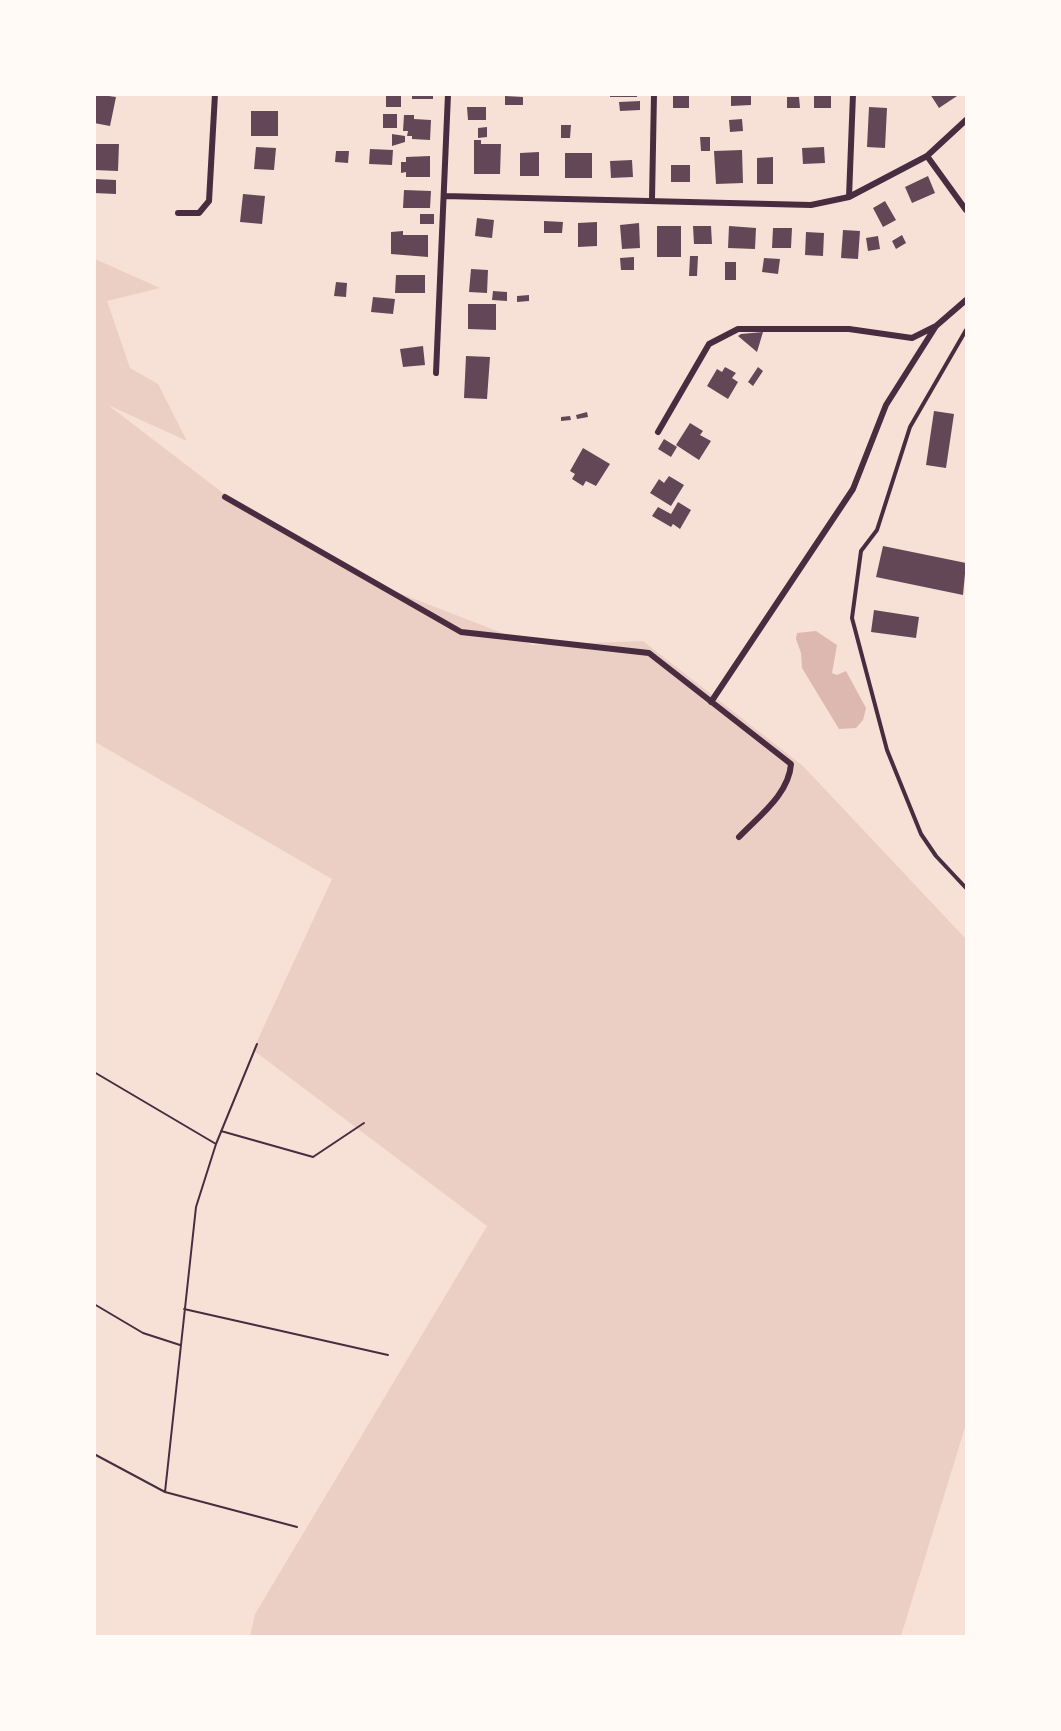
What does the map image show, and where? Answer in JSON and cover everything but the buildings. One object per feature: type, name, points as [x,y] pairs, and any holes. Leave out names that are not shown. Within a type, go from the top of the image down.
[{"type":"street","points":[[178,213],[199,213],[209,201],[215,94]]},
{"type":"street","points":[[436,373],[448,94]]},
{"type":"street","points":[[652,199],[654,94]]},
{"type":"street","points":[[849,197],[853,94]]},
{"type":"street","points":[[444,196],[652,199],[811,205],[849,197],[927,156],[966,120]]},
{"type":"street","points":[[927,156],[966,210]]},
{"type":"street","points":[[658,432],[709,344],[738,329],[849,329],[912,338],[936,326],[966,300]]},
{"type":"street","points":[[711,702],[853,489],[886,405],[936,326]]},
{"type":"street","points":[[225,497],[461,632],[649,653],[791,764],[790,778],[774,801],[739,837]]},
{"type":"lane","points":[[966,330],[910,427],[877,530],[861,552],[852,618],[887,750],[921,834],[936,856],[966,888]]},
{"type":"path","points":[[165,1492],[196,1207],[216,1144],[257,1044]]},
{"type":"path","points":[[94,1071],[216,1144]]},
{"type":"path","points":[[221,1131],[313,1157],[364,1123]]},
{"type":"path","points":[[94,1304],[143,1333],[180,1345]]},
{"type":"path","points":[[184,1309],[388,1355]]},
{"type":"path","points":[[94,1454],[165,1492],[297,1527]]},
{"type":"shaded area","points":[[95,259],[160,288],[107,301],[130,368],[158,384],[187,441],[108,405],[227,496],[394,591],[533,645],[643,641],[803,766],[966,939],[966,1424],[901,1636],[250,1636],[255,1614],[487,1226],[253,1050],[332,879],[95,742]]},
{"type":"shaded area","points":[[816,631],[837,645],[832,673],[837,675],[846,671],[866,708],[863,720],[856,728],[839,729],[802,668],[801,653],[796,639],[797,633]]}]
